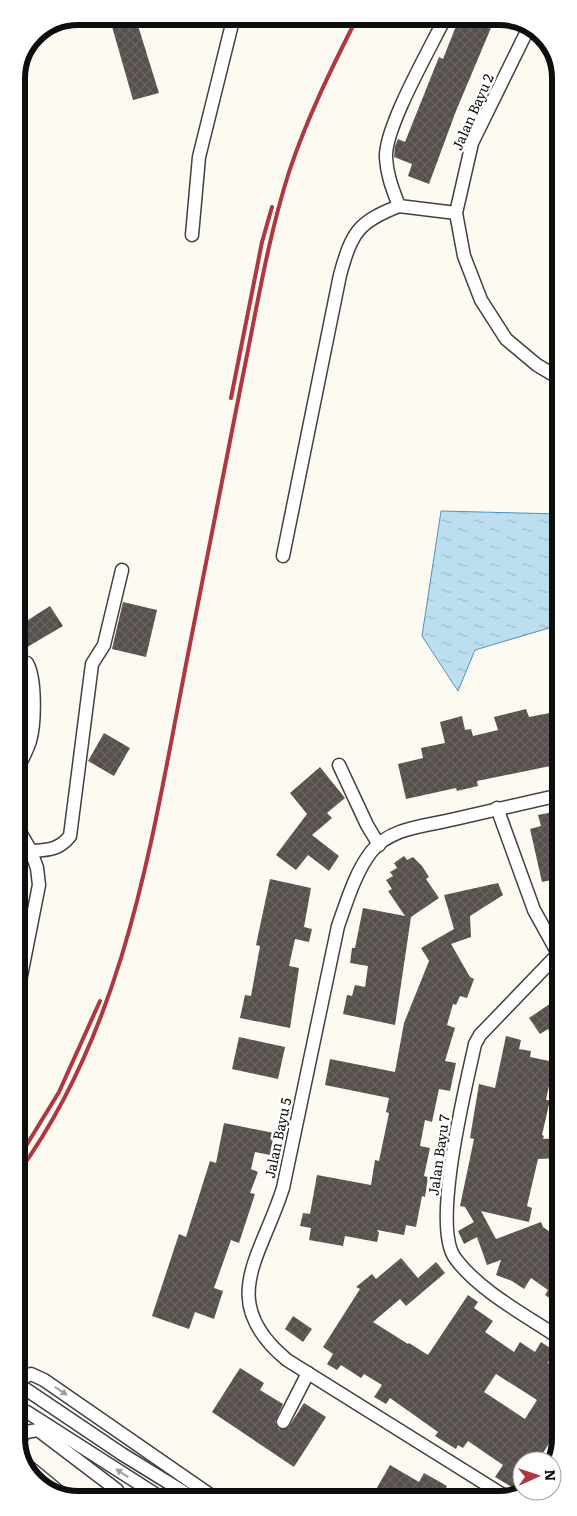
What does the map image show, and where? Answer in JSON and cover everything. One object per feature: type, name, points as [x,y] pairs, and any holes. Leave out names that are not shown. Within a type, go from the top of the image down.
[{"type":"street","points":[[192,236],[199,157],[232,25]]},
{"type":"street","points":[[400,206],[390,183],[386,156],[390,132],[442,25]]},
{"type":"street","name":"Jalan Bayu 2","points":[[456,213],[472,143],[526,33]]},
{"type":"street","points":[[283,556],[340,274],[348,246],[360,227],[378,214],[400,206],[456,213],[464,256],[481,300],[506,339],[537,365],[552,374]]},
{"type":"street","points":[[32,851],[50,850],[62,846],[70,836],[92,664],[104,645],[122,570]]},
{"type":"street","points":[[25,663],[31,670],[32,682],[32,732],[25,750]]},
{"type":"street","points":[[339,765],[367,825],[379,845]]},
{"type":"street","name":"Jalan Bayu 5","points":[[497,1491],[287,1360],[268,1345],[256,1327],[248,1306],[249,1282],[255,1258],[275,1215],[283,1188],[338,926],[354,884],[371,852],[379,845],[420,825],[452,820],[552,797]]},
{"type":"street","points":[[497,808],[534,910],[552,943]]},
{"type":"street","points":[[25,839],[32,851],[39,885],[25,955]]},
{"type":"street","name":"Jalan Bayu 7","points":[[552,963],[480,1035],[475,1044],[461,1110],[447,1200],[446,1223],[447,1241],[454,1256],[467,1272],[552,1333]]},
{"type":"street","points":[[283,1422],[308,1373]]},
{"type":"street","points":[[25,1377],[31,1374],[44,1380],[204,1491]]},
{"type":"street","points":[[25,1389],[122,1454],[182,1491]]},
{"type":"street","points":[[25,1412],[60,1439],[117,1491]]},
{"type":"street","points":[[25,1433],[38,1430],[60,1439],[148,1491]]},
{"type":"water","points":[[441,511],[552,514],[552,627],[475,650],[458,691],[422,636]]},
{"type":"building","points":[[112,25],[138,25],[159,93],[133,100]]},
{"type":"building","points":[[456,25],[492,25],[456,111],[429,184],[408,176],[412,164],[394,157],[395,146],[398,139],[405,142],[439,57],[443,59]]},
{"type":"building","points":[[123,602],[157,610],[146,657],[112,649]]},
{"type":"building","points":[[50,606],[63,626],[25,648],[25,622]]},
{"type":"building","points":[[526,709],[529,717],[552,713],[552,766],[477,781],[478,786],[457,791],[456,788],[406,799],[398,764],[423,758],[421,748],[445,743],[440,722],[462,716],[465,730],[471,729],[473,736],[498,730],[494,717]]},
{"type":"building","points":[[104,733],[130,748],[114,776],[88,761]]},
{"type":"building","points":[[320,767],[345,798],[327,813],[332,818],[312,835],[339,856],[329,871],[308,855],[296,870],[276,855],[307,814],[290,793]]},
{"type":"building","points":[[552,812],[552,880],[542,882],[530,829],[541,826],[538,815]]},
{"type":"building","points":[[404,856],[407,860],[413,857],[422,866],[429,877],[426,879],[439,898],[411,917],[395,1025],[343,1014],[347,995],[352,996],[355,985],[365,987],[368,966],[350,963],[352,948],[355,948],[363,908],[405,916],[388,891],[392,889],[386,880],[393,876],[390,872],[397,868],[394,863]]},
{"type":"building","points":[[270,879],[311,888],[304,927],[312,929],[309,942],[295,939],[289,966],[299,968],[290,1028],[240,1018],[245,995],[251,996],[260,946],[256,945]]},
{"type":"building","points":[[498,883],[503,895],[470,916],[471,937],[451,944],[470,977],[474,979],[467,998],[460,996],[456,1005],[453,1004],[447,1025],[455,1028],[445,1061],[456,1063],[450,1091],[439,1089],[432,1122],[425,1120],[420,1146],[430,1148],[424,1176],[428,1177],[425,1197],[422,1196],[416,1227],[406,1225],[404,1235],[377,1230],[379,1233],[377,1242],[345,1236],[343,1246],[309,1240],[311,1228],[300,1226],[303,1213],[310,1214],[317,1175],[371,1185],[375,1160],[379,1161],[389,1113],[386,1112],[389,1098],[325,1085],[330,1059],[395,1072],[404,1023],[429,961],[421,948],[454,929],[444,895]]},
{"type":"building","points":[[552,1002],[552,1035],[548,1029],[540,1034],[529,1018]]},
{"type":"building","points":[[506,1036],[521,1040],[519,1049],[531,1051],[530,1057],[552,1062],[552,1072],[546,1100],[550,1100],[542,1135],[544,1136],[543,1139],[552,1138],[552,1158],[538,1159],[527,1206],[532,1208],[529,1222],[481,1211],[496,1239],[541,1222],[543,1227],[552,1233],[552,1300],[545,1295],[548,1290],[531,1278],[524,1289],[512,1281],[496,1275],[501,1260],[487,1265],[477,1237],[464,1244],[458,1231],[474,1222],[465,1207],[460,1206],[474,1139],[470,1138],[479,1084],[495,1088]]},
{"type":"building","points":[[239,1037],[285,1047],[278,1079],[232,1069]]},
{"type":"building","points":[[224,1123],[274,1133],[270,1155],[255,1152],[251,1169],[258,1172],[250,1193],[255,1194],[239,1243],[231,1240],[214,1288],[223,1291],[214,1319],[195,1312],[189,1329],[152,1316],[179,1234],[186,1237],[210,1161],[216,1163]]},
{"type":"building","points":[[401,1258],[418,1278],[436,1262],[445,1273],[406,1306],[400,1299],[373,1322],[428,1355],[468,1295],[478,1302],[474,1308],[493,1321],[485,1332],[514,1352],[520,1342],[535,1352],[541,1342],[552,1349],[552,1356],[548,1363],[552,1365],[552,1438],[544,1451],[512,1451],[512,1487],[495,1477],[503,1465],[468,1441],[463,1448],[458,1445],[456,1449],[435,1436],[438,1432],[390,1398],[386,1404],[374,1397],[382,1385],[364,1374],[361,1378],[341,1365],[337,1370],[327,1364],[333,1354],[323,1347],[360,1289],[356,1287],[372,1274],[376,1279]],"holes":[[[496,1374],[537,1400],[525,1419],[484,1392]]]},
{"type":"building","points":[[293,1316],[312,1329],[303,1342],[285,1329]]},
{"type":"building","points":[[240,1368],[264,1383],[260,1390],[283,1404],[275,1422],[279,1429],[288,1428],[304,1403],[326,1417],[294,1467],[212,1412]]},
{"type":"building","points":[[390,1465],[419,1482],[424,1473],[447,1486],[444,1491],[375,1491]]},
{"type":"railway","points":[[25,1162],[51,1122],[79,1069],[102,1014],[121,957],[137,899],[164,781],[258,298],[275,222],[289,172],[304,132],[329,74],[354,25]]},
{"type":"railway","points":[[231,398],[262,242],[272,207]]},
{"type":"railway","points":[[25,1148],[59,1092],[100,1001]]}]
